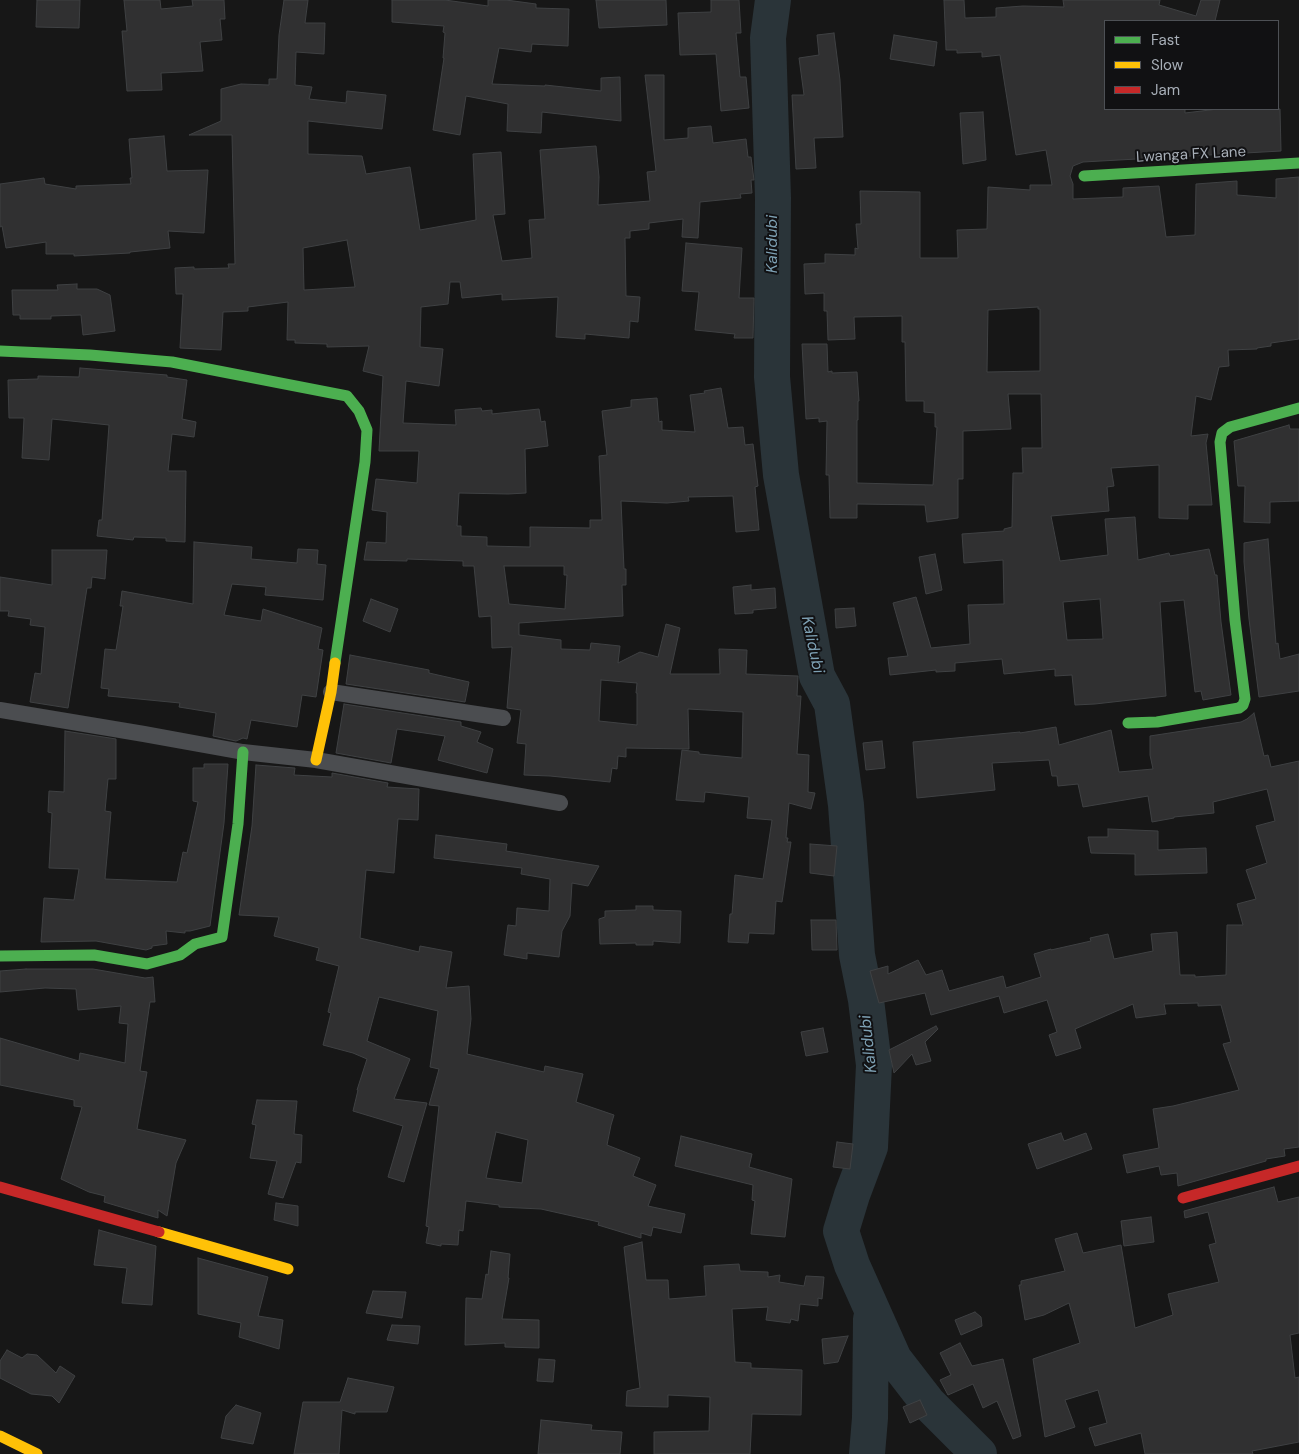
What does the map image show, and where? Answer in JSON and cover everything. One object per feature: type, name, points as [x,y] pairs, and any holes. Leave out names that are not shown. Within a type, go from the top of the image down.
[{"type":"street","name":"Lwanga FX Lane","points":[[1084,176],[1299,163]]},
{"type":"street","points":[[0,351],[172,362],[347,396],[359,411],[368,430],[365,462],[331,692],[316,760]]},
{"type":"street","points":[[1128,723],[1157,722],[1240,708],[1243,705],[1245,699],[1235,620],[1220,442],[1222,433],[1230,428],[1299,408]]},
{"type":"street","points":[[331,692],[503,718]]},
{"type":"street","points":[[0,710],[242,752],[316,760],[560,803]]},
{"type":"street","points":[[0,956],[94,955],[147,964],[180,955],[195,944],[222,937],[238,824],[242,752]]},
{"type":"street","points":[[1183,1198],[1299,1166]]},
{"type":"street","points":[[0,1186],[288,1269]]},
{"type":"street","points":[[0,1436],[37,1454]]},
{"type":"building","points":[[37,0],[80,0],[79,28],[36,27]]},
{"type":"building","points":[[124,0],[160,0],[161,9],[193,6],[192,0],[224,0],[225,19],[220,19],[222,40],[200,42],[203,71],[161,73],[162,90],[127,91],[122,31],[127,31]]},
{"type":"building","points":[[284,0],[308,0],[305,23],[325,23],[324,54],[296,52],[295,85],[312,87],[309,99],[346,103],[347,91],[386,95],[382,129],[308,121],[308,154],[362,156],[366,174],[410,167],[420,230],[476,220],[473,154],[501,152],[505,214],[493,215],[502,261],[532,258],[529,220],[545,219],[540,150],[596,146],[599,177],[598,205],[650,201],[647,172],[656,171],[645,75],[664,75],[664,140],[688,138],[688,128],[711,126],[713,143],[746,139],[754,180],[751,180],[752,193],[740,194],[741,198],[700,202],[698,238],[682,237],[683,219],[649,223],[649,229],[630,231],[630,238],[625,238],[626,296],[640,297],[638,322],[630,321],[629,338],[585,334],[585,339],[556,337],[558,297],[502,300],[502,294],[462,298],[460,282],[450,282],[448,304],[421,307],[420,347],[443,349],[439,386],[406,381],[403,423],[456,425],[455,410],[481,408],[482,411],[492,410],[492,414],[539,409],[541,422],[545,421],[548,446],[525,449],[526,493],[459,493],[457,526],[461,526],[461,536],[487,537],[487,546],[530,547],[530,527],[590,528],[590,520],[602,520],[599,456],[607,455],[602,411],[631,407],[631,400],[657,398],[659,422],[662,421],[662,430],[695,432],[690,395],[721,388],[728,428],[743,427],[745,445],[753,444],[758,486],[755,487],[759,530],[736,532],[733,496],[688,497],[689,501],[667,503],[621,501],[624,569],[626,569],[626,585],[622,585],[623,616],[519,623],[519,635],[561,640],[561,649],[590,650],[591,643],[620,646],[618,663],[640,652],[658,657],[666,624],[680,628],[670,674],[720,674],[719,649],[747,650],[746,674],[798,676],[797,696],[801,696],[797,754],[809,755],[808,792],[815,793],[811,809],[789,803],[786,838],[788,838],[787,842],[791,842],[782,902],[776,901],[774,934],[749,933],[748,943],[728,942],[735,875],[763,879],[772,820],[747,818],[749,797],[705,792],[704,802],[676,800],[682,750],[699,752],[699,754],[742,758],[743,712],[688,709],[689,749],[626,748],[626,757],[618,756],[617,769],[612,768],[610,782],[524,775],[526,744],[517,743],[521,710],[507,708],[512,647],[492,648],[491,616],[479,617],[474,566],[463,566],[463,561],[364,560],[367,542],[386,543],[387,512],[372,510],[376,479],[417,483],[419,451],[379,451],[383,376],[363,371],[369,346],[327,347],[327,344],[295,343],[295,340],[287,340],[288,302],[248,307],[248,311],[223,312],[221,350],[180,348],[183,294],[176,294],[175,268],[229,268],[228,264],[235,264],[232,135],[189,135],[221,121],[221,89],[241,84],[269,85],[269,79],[277,79],[279,35]],"holes":[[[347,240],[355,287],[304,290],[303,248]],[[504,566],[564,566],[564,575],[567,575],[565,609],[509,604]],[[601,680],[637,683],[637,725],[599,721]]]},
{"type":"building","points":[[392,0],[445,0],[488,6],[488,0],[506,0],[536,4],[536,8],[569,9],[568,46],[532,44],[531,52],[499,48],[492,84],[545,85],[601,91],[601,78],[620,77],[621,121],[542,112],[541,133],[507,131],[508,104],[466,96],[460,135],[433,130],[444,58],[444,26],[392,22]]},
{"type":"building","points":[[596,0],[666,0],[667,25],[599,28]]},
{"type":"building","points":[[711,0],[739,0],[741,33],[736,33],[740,77],[746,77],[749,108],[721,111],[716,54],[680,55],[678,13],[711,12]]},
{"type":"building","points":[[944,0],[964,0],[965,18],[996,17],[996,8],[1023,6],[1064,7],[1063,0],[1160,0],[1159,5],[1196,16],[1201,0],[1220,0],[1215,20],[1104,20],[1104,110],[1185,110],[1185,113],[1210,110],[1280,109],[1281,151],[1083,162],[1073,166],[1070,176],[1073,184],[1073,199],[1123,197],[1123,188],[1159,186],[1166,237],[1195,235],[1196,184],[1237,181],[1237,195],[1276,198],[1276,179],[1299,177],[1299,339],[1271,343],[1271,346],[1257,349],[1228,350],[1229,366],[1219,367],[1211,400],[1196,396],[1191,436],[1208,434],[1206,443],[1212,505],[1188,505],[1188,519],[1159,518],[1159,465],[1111,468],[1114,486],[1107,487],[1109,511],[1051,516],[1060,561],[1108,555],[1105,519],[1135,517],[1138,560],[1169,553],[1170,556],[1209,549],[1215,575],[1217,575],[1231,695],[1203,700],[1201,691],[1195,692],[1184,600],[1160,602],[1166,696],[1075,705],[1072,675],[1055,676],[1055,669],[1004,674],[1002,659],[955,663],[955,671],[936,672],[936,670],[890,675],[888,658],[908,656],[893,603],[916,597],[931,648],[970,644],[968,605],[1004,604],[1003,560],[964,563],[962,534],[1004,531],[1004,529],[1012,527],[1013,473],[1023,473],[1022,448],[1042,448],[1041,394],[1008,394],[1011,429],[963,431],[963,479],[958,479],[958,518],[927,522],[925,505],[857,504],[857,518],[830,518],[829,475],[826,475],[827,421],[819,422],[819,418],[806,419],[802,344],[827,344],[828,372],[857,372],[859,401],[857,420],[857,483],[933,485],[937,427],[935,427],[935,413],[924,412],[924,401],[906,401],[905,342],[902,342],[902,316],[854,317],[855,339],[828,340],[827,311],[824,311],[824,293],[805,294],[804,264],[825,263],[825,254],[855,255],[855,248],[858,249],[856,224],[861,224],[860,191],[920,192],[920,258],[958,258],[957,230],[987,229],[988,187],[1030,190],[1030,185],[1052,185],[1046,150],[1016,155],[1000,55],[982,57],[982,52],[957,53],[957,50],[946,50]],"holes":[[[1038,307],[1040,309],[1040,371],[987,372],[988,310]],[[1100,599],[1103,639],[1067,640],[1063,602]]]},
{"type":"building","points":[[834,33],[840,80],[843,137],[814,138],[816,168],[796,169],[792,95],[804,95],[799,58],[819,55],[817,35]]},
{"type":"building","points":[[894,35],[937,42],[934,66],[890,59]]},
{"type":"building","points":[[983,112],[986,160],[963,164],[960,113]]},
{"type":"building","points":[[164,136],[167,171],[208,170],[204,233],[168,231],[170,248],[130,253],[74,256],[74,254],[46,254],[46,242],[6,248],[2,226],[0,227],[0,184],[44,178],[45,184],[76,189],[76,186],[131,184],[129,139]]},
{"type":"building","points":[[686,243],[742,248],[739,298],[754,298],[753,338],[734,338],[735,334],[695,330],[699,292],[682,291]]},
{"type":"building","points":[[77,284],[77,289],[97,289],[110,295],[115,331],[83,335],[81,315],[51,316],[51,319],[20,319],[20,315],[13,315],[12,290],[58,290],[57,285]]},
{"type":"building","points":[[80,368],[167,375],[167,377],[187,380],[182,419],[196,422],[194,437],[172,434],[168,471],[186,471],[185,542],[166,541],[166,538],[134,537],[133,540],[97,536],[99,520],[102,520],[109,425],[52,419],[49,460],[22,458],[24,418],[9,418],[8,380],[38,379],[38,376],[79,377]]},
{"type":"building","points":[[1289,425],[1290,429],[1299,429],[1299,501],[1270,502],[1270,523],[1244,522],[1245,486],[1238,486],[1234,441]]},
{"type":"building","points":[[1268,539],[1276,644],[1278,643],[1280,659],[1299,654],[1299,691],[1259,697],[1249,619],[1244,543]]},
{"type":"building","points":[[194,542],[252,547],[251,559],[297,563],[298,549],[318,550],[317,564],[326,565],[323,600],[265,595],[266,587],[232,584],[224,615],[261,621],[263,609],[322,628],[318,649],[323,650],[316,697],[302,695],[297,727],[251,720],[247,739],[243,738],[236,741],[213,736],[216,713],[179,707],[180,703],[108,696],[109,689],[101,688],[105,649],[116,650],[123,606],[120,606],[122,591],[193,604]]},
{"type":"building","points":[[52,550],[107,550],[105,579],[92,577],[91,588],[87,588],[68,708],[30,702],[35,673],[41,674],[45,627],[30,625],[31,619],[8,616],[9,611],[0,611],[0,577],[52,585]]},
{"type":"building","points":[[935,554],[942,590],[926,594],[919,557]]},
{"type":"building","points":[[751,585],[751,590],[775,588],[776,608],[753,610],[753,613],[735,614],[733,587]]},
{"type":"building","points":[[371,599],[398,609],[390,632],[363,621]]},
{"type":"building","points":[[854,608],[856,626],[836,628],[835,609]]},
{"type":"building","points":[[350,655],[429,670],[429,673],[469,682],[465,702],[346,684]]},
{"type":"building","points":[[344,704],[461,722],[461,726],[481,732],[477,742],[493,749],[487,773],[438,760],[445,736],[397,729],[391,763],[336,753]]},
{"type":"building","points":[[1254,713],[1264,756],[1268,755],[1271,767],[1299,761],[1299,1147],[1284,1149],[1285,1156],[1266,1159],[1266,1161],[1178,1186],[1177,1173],[1161,1175],[1159,1166],[1127,1173],[1123,1155],[1159,1148],[1153,1109],[1239,1090],[1223,1044],[1231,1042],[1221,1005],[1198,1006],[1198,1003],[1164,1004],[1166,1014],[1136,1018],[1133,1004],[1075,1029],[1081,1048],[1056,1056],[1049,1035],[1057,1032],[1047,1000],[1004,1013],[999,996],[931,1015],[925,993],[879,1003],[870,971],[888,966],[888,974],[918,960],[926,975],[942,970],[949,991],[1003,976],[1006,988],[1041,977],[1034,954],[1091,941],[1090,938],[1108,934],[1114,959],[1153,951],[1151,934],[1177,932],[1180,975],[1195,975],[1195,977],[1226,975],[1227,925],[1243,925],[1237,904],[1256,899],[1246,870],[1267,863],[1256,826],[1275,821],[1267,789],[1213,802],[1214,813],[1174,817],[1152,822],[1148,796],[1083,807],[1078,784],[1058,786],[1057,776],[1052,776],[1049,760],[992,763],[995,790],[917,798],[913,742],[1020,733],[1056,727],[1059,745],[1111,730],[1119,772],[1153,769],[1150,755],[1150,736],[1241,722]]},
{"type":"building","points":[[65,731],[116,739],[116,779],[108,779],[105,811],[111,812],[105,879],[177,882],[183,852],[187,853],[198,802],[193,801],[193,768],[204,768],[204,764],[228,764],[224,823],[210,926],[185,931],[185,933],[166,931],[167,944],[152,946],[152,948],[146,950],[96,941],[41,942],[44,898],[74,900],[79,869],[49,868],[52,813],[48,812],[49,791],[64,792]]},
{"type":"building","points":[[882,741],[885,768],[866,770],[863,743]]},
{"type":"building","points":[[256,765],[295,768],[294,775],[332,777],[332,773],[388,783],[387,787],[419,789],[418,820],[398,819],[394,873],[366,870],[360,938],[419,952],[420,946],[452,952],[446,988],[469,986],[471,1019],[467,1054],[544,1072],[545,1066],[583,1074],[576,1102],[614,1115],[607,1145],[640,1158],[633,1176],[656,1185],[648,1206],[685,1214],[681,1233],[653,1227],[651,1236],[641,1233],[641,1238],[598,1225],[599,1222],[541,1209],[499,1207],[499,1205],[466,1201],[463,1231],[459,1230],[458,1245],[441,1244],[441,1246],[426,1243],[429,1227],[426,1226],[439,1106],[429,1105],[439,1069],[430,1067],[438,1011],[379,997],[367,1041],[410,1059],[394,1099],[427,1103],[404,1182],[388,1177],[403,1126],[353,1111],[357,1090],[367,1059],[323,1045],[331,1013],[328,1012],[339,966],[316,960],[319,948],[274,936],[279,917],[239,915],[252,826]],"holes":[[[496,1132],[528,1140],[522,1183],[486,1178]]]},
{"type":"building","points":[[1108,829],[1158,831],[1158,850],[1206,848],[1207,873],[1135,875],[1135,854],[1091,853],[1088,837],[1108,837]]},
{"type":"building","points":[[436,835],[507,844],[506,851],[599,866],[588,886],[572,883],[570,916],[562,931],[559,957],[527,953],[527,959],[504,955],[508,925],[516,926],[517,908],[549,911],[550,879],[521,874],[522,868],[434,858]]},
{"type":"building","points":[[810,844],[837,846],[834,876],[810,873]]},
{"type":"building","points":[[636,906],[653,906],[653,910],[681,911],[680,943],[653,941],[653,945],[636,945],[636,943],[600,944],[599,919],[605,917],[605,911],[636,910]]},
{"type":"building","points":[[811,920],[836,920],[837,950],[812,950]]},
{"type":"building","points":[[93,969],[145,978],[153,977],[155,1002],[150,1002],[140,1071],[147,1072],[137,1129],[186,1140],[176,1163],[167,1216],[158,1210],[158,1218],[104,1202],[105,1196],[89,1192],[61,1179],[82,1107],[74,1106],[74,1100],[0,1085],[0,1038],[79,1061],[80,1053],[125,1063],[128,1024],[119,1023],[121,1006],[78,1010],[76,989],[45,988],[0,992],[0,971]]},
{"type":"building","points":[[936,1026],[938,1029],[925,1042],[931,1061],[916,1065],[912,1054],[894,1073],[889,1050]]},
{"type":"building","points":[[823,1028],[828,1052],[806,1056],[801,1032]]},
{"type":"building","points":[[257,1100],[297,1101],[294,1134],[302,1135],[301,1163],[296,1162],[283,1198],[268,1194],[277,1161],[250,1158],[256,1125],[252,1124]]},
{"type":"building","points":[[1061,1133],[1064,1141],[1086,1133],[1092,1149],[1037,1169],[1028,1144]]},
{"type":"building","points":[[681,1136],[752,1154],[749,1167],[792,1179],[785,1237],[751,1234],[755,1201],[752,1200],[753,1185],[675,1166]]},
{"type":"building","points":[[837,1142],[853,1144],[850,1169],[833,1167]]},
{"type":"building","points":[[1274,1187],[1278,1202],[1299,1197],[1299,1333],[1290,1335],[1295,1378],[1299,1377],[1299,1442],[1252,1451],[1253,1454],[1145,1454],[1141,1433],[1095,1446],[1089,1428],[1107,1423],[1098,1390],[1065,1400],[1075,1427],[1045,1437],[1033,1359],[1080,1343],[1069,1303],[1044,1315],[1025,1320],[1019,1285],[1021,1285],[1021,1281],[1065,1271],[1055,1239],[1077,1233],[1083,1253],[1121,1245],[1135,1328],[1173,1315],[1168,1294],[1219,1282],[1209,1245],[1216,1243],[1208,1212],[1185,1218],[1184,1211]]},
{"type":"building","points":[[276,1203],[298,1206],[298,1226],[274,1220]]},
{"type":"building","points":[[1151,1217],[1154,1242],[1124,1246],[1121,1221]]},
{"type":"building","points":[[99,1230],[156,1246],[152,1305],[122,1303],[127,1268],[94,1265]]},
{"type":"building","points":[[642,1242],[646,1280],[668,1280],[669,1299],[706,1296],[704,1266],[739,1264],[740,1271],[768,1272],[768,1277],[780,1275],[779,1282],[804,1286],[806,1276],[824,1277],[822,1299],[818,1298],[818,1306],[800,1304],[798,1321],[791,1319],[790,1323],[766,1320],[768,1307],[732,1309],[735,1362],[751,1363],[751,1368],[802,1370],[801,1415],[752,1414],[750,1454],[654,1454],[654,1432],[709,1431],[710,1397],[668,1395],[668,1407],[626,1406],[627,1391],[640,1388],[624,1247]]},
{"type":"building","points":[[491,1251],[510,1254],[509,1278],[502,1319],[539,1320],[539,1348],[505,1347],[505,1343],[465,1345],[466,1298],[482,1299]]},
{"type":"building","points":[[198,1258],[268,1277],[258,1316],[283,1320],[279,1349],[239,1337],[241,1323],[198,1314]]},
{"type":"building","points":[[373,1291],[406,1292],[402,1318],[366,1313]]},
{"type":"building","points":[[975,1312],[981,1317],[982,1326],[961,1335],[955,1320]]},
{"type":"building","points":[[392,1325],[420,1326],[418,1344],[387,1340]]},
{"type":"building","points":[[848,1336],[838,1362],[824,1364],[822,1339]]},
{"type":"building","points":[[960,1343],[972,1366],[1003,1359],[1021,1436],[1013,1439],[997,1401],[983,1408],[973,1384],[948,1395],[940,1380],[951,1375],[940,1353]]},
{"type":"building","points":[[7,1350],[22,1358],[27,1354],[37,1355],[56,1373],[60,1366],[75,1376],[59,1403],[52,1396],[31,1394],[0,1378],[0,1361]]},
{"type":"building","points":[[539,1359],[555,1360],[553,1382],[537,1381]]},
{"type":"building","points":[[348,1378],[394,1387],[387,1412],[355,1412],[355,1414],[342,1410],[339,1454],[294,1454],[303,1402],[340,1402]]},
{"type":"building","points":[[920,1400],[927,1415],[910,1423],[903,1407]]},
{"type":"building","points":[[236,1405],[261,1413],[253,1444],[221,1438],[226,1416]]},
{"type":"building","points":[[541,1420],[592,1425],[591,1430],[622,1432],[620,1454],[538,1454]]},
{"type":"waterway","name":"Kalidubi","points":[[773,0],[768,38],[773,198],[772,377],[781,475],[817,676],[832,704],[846,805],[857,955],[866,1000],[874,1065],[870,1147],[841,1231],[852,1265],[894,1359],[928,1403],[979,1454]]},
{"type":"waterway","name":"Kalidubi","points":[[867,1454],[870,1418],[871,1319]]},
{"type":"traffic: fast","points":[[1084,176],[1299,163]]},
{"type":"traffic: fast","points":[[0,351],[90,355],[172,362],[347,396],[359,411],[367,430],[365,462],[335,663]]},
{"type":"traffic: fast","points":[[1128,723],[1157,722],[1239,708],[1243,705],[1245,699],[1235,620],[1220,442],[1222,433],[1230,427],[1299,408]]},
{"type":"traffic: fast","points":[[0,956],[94,955],[147,964],[180,955],[195,944],[222,937],[238,824],[243,752]]},
{"type":"traffic: slow","points":[[316,760],[331,692],[335,663]]},
{"type":"traffic: slow","points":[[159,1232],[288,1269]]},
{"type":"traffic: slow","points":[[0,1436],[37,1454]]},
{"type":"traffic: jam","points":[[1183,1198],[1299,1166]]},
{"type":"traffic: jam","points":[[0,1187],[159,1232]]}]
